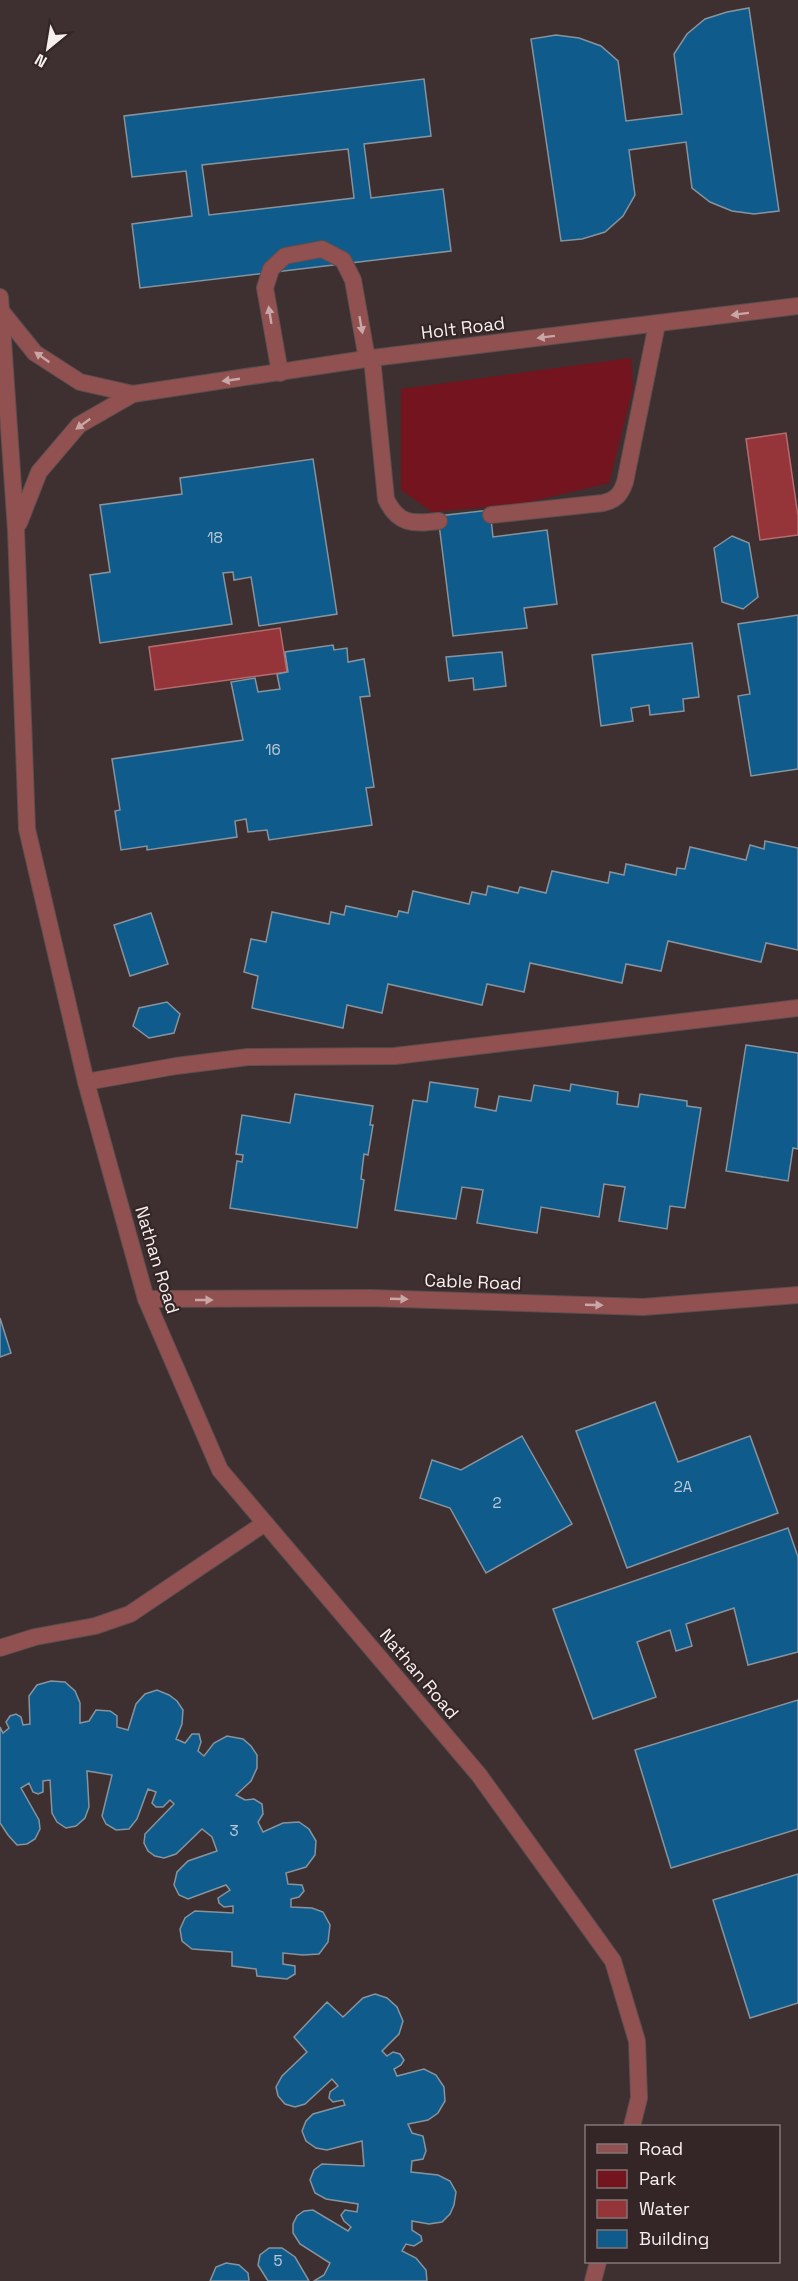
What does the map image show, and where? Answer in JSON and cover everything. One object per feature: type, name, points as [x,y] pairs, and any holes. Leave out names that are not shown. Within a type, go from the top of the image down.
[{"type":"street","points":[[280,373],[266,288],[271,269],[285,256],[322,249],[343,260],[353,280],[370,358],[386,499],[390,509],[406,522],[415,524],[439,521]]},
{"type":"street","name":"Holt Road","points":[[1,304],[35,353],[80,382],[133,394],[370,358],[798,306]]},
{"type":"street","name":"Nathan Road","points":[[1,304],[16,530],[27,829],[86,1082],[146,1299],[220,1470],[479,1775],[613,1961],[638,2041],[639,2098],[632,2125]]},
{"type":"street","points":[[491,515],[603,503],[612,501],[618,496],[625,482],[657,324]]},
{"type":"street","name":"Holt Road","points":[[16,530],[39,472],[72,433],[79,425],[133,394]]},
{"type":"street","points":[[86,1082],[176,1066],[248,1057],[395,1056],[798,1008]]},
{"type":"street","name":"Cable Road","points":[[146,1299],[370,1298],[643,1307],[798,1295]]},
{"type":"street","points":[[0,1648],[35,1637],[95,1626],[130,1614],[265,1523]]},
{"type":"street","points":[[593,2281],[598,2263]]},
{"type":"green space","points":[[631,358],[633,388],[609,483],[521,504],[432,512],[401,490],[401,389]]},
{"type":"water","points":[[786,433],[798,516],[798,535],[760,540],[746,439]]},
{"type":"water","points":[[280,628],[287,672],[155,690],[149,647]]},
{"type":"building","points":[[749,8],[779,211],[754,214],[732,211],[710,202],[692,188],[686,142],[629,150],[635,195],[623,216],[605,232],[582,239],[561,241],[531,39],[556,35],[579,38],[601,46],[618,61],[626,121],[682,114],[674,54],[687,34],[705,19]]},
{"type":"building","points":[[424,79],[431,136],[364,144],[371,198],[443,189],[451,251],[140,288],[132,224],[192,216],[186,171],[132,177],[124,116]],"holes":[[[348,149],[354,198],[209,215],[202,165]]]},
{"type":"building","points":[[313,459],[337,614],[259,626],[251,577],[234,580],[233,572],[223,573],[232,624],[100,643],[90,575],[110,572],[100,505],[182,494],[180,478]]},
{"type":"building","points":[[490,510],[493,537],[547,530],[557,604],[524,608],[527,628],[453,636],[438,516]]},
{"type":"building","points":[[732,536],[749,543],[758,597],[743,609],[722,602],[714,548]]},
{"type":"building","points":[[798,615],[798,769],[751,776],[738,696],[750,694],[738,624]]},
{"type":"building","points":[[692,643],[699,697],[683,699],[684,711],[650,715],[649,705],[631,708],[633,721],[601,726],[592,655]]},
{"type":"building","points":[[333,645],[334,650],[347,648],[348,662],[364,659],[370,696],[360,697],[374,787],[366,788],[372,825],[269,840],[267,830],[248,832],[246,819],[235,821],[237,837],[147,850],[147,846],[121,850],[115,811],[120,810],[112,759],[243,740],[231,682],[255,678],[258,692],[280,689],[277,674],[288,672],[285,652]]},
{"type":"building","points":[[502,652],[506,686],[474,690],[473,678],[449,681],[446,657]]},
{"type":"building","points":[[765,841],[798,848],[798,950],[766,943],[761,962],[668,941],[661,971],[626,964],[622,983],[530,963],[524,992],[487,984],[482,1005],[388,984],[382,1013],[347,1005],[343,1028],[252,1008],[258,976],[244,972],[251,939],[266,942],[272,912],[329,924],[331,912],[344,915],[346,906],[397,917],[399,911],[408,913],[413,891],[469,904],[472,892],[486,895],[488,886],[518,893],[520,887],[546,893],[552,871],[608,883],[610,872],[624,875],[626,864],[676,875],[677,868],[685,869],[690,847],[746,860],[750,845],[764,849]]},
{"type":"building","points":[[151,913],[168,964],[130,976],[114,925]]},
{"type":"building","points":[[167,1002],[180,1014],[174,1033],[149,1038],[133,1026],[139,1008]]},
{"type":"building","points":[[746,1045],[798,1053],[798,1149],[793,1148],[788,1181],[726,1171]]},
{"type":"building","points":[[430,1082],[478,1089],[475,1107],[496,1111],[499,1096],[531,1101],[534,1085],[570,1091],[571,1084],[618,1092],[617,1104],[638,1107],[640,1094],[687,1101],[687,1106],[701,1108],[685,1208],[670,1206],[667,1229],[619,1221],[625,1187],[604,1184],[599,1217],[541,1207],[537,1233],[477,1223],[483,1190],[462,1187],[456,1219],[395,1210],[413,1100],[427,1102]]},
{"type":"building","points":[[295,1094],[373,1106],[370,1125],[373,1125],[368,1155],[364,1154],[361,1179],[364,1180],[357,1228],[230,1208],[237,1161],[242,1162],[243,1155],[236,1154],[242,1115],[290,1123]]},
{"type":"building","points":[[0,1318],[11,1353],[0,1357]]},
{"type":"building","points":[[655,1402],[678,1462],[750,1436],[778,1513],[627,1568],[576,1431]]},
{"type":"building","points":[[522,1436],[572,1524],[486,1573],[450,1508],[420,1498],[432,1460],[461,1470]]},
{"type":"building","points":[[788,1528],[798,1557],[798,1652],[748,1665],[734,1608],[686,1624],[692,1646],[676,1651],[670,1630],[637,1642],[656,1697],[593,1719],[553,1609]]},
{"type":"building","points":[[51,1681],[65,1682],[75,1691],[80,1703],[80,1723],[89,1721],[96,1710],[110,1711],[117,1716],[117,1727],[128,1730],[136,1704],[145,1694],[157,1690],[177,1701],[183,1710],[182,1724],[176,1739],[185,1743],[192,1734],[199,1734],[201,1742],[198,1751],[204,1756],[214,1743],[227,1736],[243,1739],[251,1746],[257,1755],[257,1768],[251,1781],[236,1795],[245,1800],[254,1799],[262,1804],[263,1814],[258,1822],[263,1832],[283,1823],[299,1822],[309,1829],[316,1841],[315,1855],[306,1867],[286,1873],[288,1884],[302,1885],[304,1891],[299,1897],[291,1899],[291,1907],[312,1908],[323,1912],[330,1925],[328,1942],[319,1954],[283,1953],[283,1964],[295,1966],[295,1974],[287,1979],[257,1976],[256,1969],[232,1966],[232,1952],[192,1949],[182,1941],[180,1929],[185,1918],[195,1911],[233,1913],[233,1906],[224,1907],[219,1903],[218,1898],[230,1890],[226,1885],[188,1899],[179,1895],[174,1885],[177,1872],[188,1861],[217,1851],[212,1837],[202,1829],[176,1854],[164,1858],[155,1856],[148,1851],[144,1843],[145,1834],[174,1804],[170,1800],[163,1807],[156,1807],[152,1803],[156,1792],[148,1789],[137,1819],[129,1829],[116,1830],[106,1824],[102,1816],[112,1775],[87,1771],[89,1807],[85,1818],[76,1826],[66,1828],[57,1822],[52,1813],[50,1780],[43,1781],[43,1792],[38,1794],[33,1792],[29,1783],[21,1788],[39,1820],[40,1829],[35,1839],[27,1844],[17,1845],[0,1823],[0,1727],[3,1733],[9,1728],[6,1722],[10,1716],[16,1714],[21,1717],[23,1725],[30,1724],[29,1696],[37,1685]]},
{"type":"building","points":[[798,1700],[798,1829],[671,1868],[635,1750]]},
{"type":"building","points":[[798,1874],[798,2003],[750,2018],[713,1900]]},
{"type":"building","points":[[375,1994],[387,1998],[397,2007],[403,2021],[399,2034],[382,2051],[387,2056],[393,2052],[400,2054],[404,2060],[394,2069],[397,2076],[424,2069],[436,2075],[444,2087],[445,2101],[438,2113],[428,2120],[408,2124],[412,2133],[423,2136],[426,2151],[423,2159],[412,2161],[411,2172],[438,2175],[450,2181],[456,2192],[454,2205],[450,2214],[442,2222],[429,2224],[412,2221],[412,2230],[421,2236],[422,2241],[414,2246],[406,2244],[402,2251],[416,2258],[426,2270],[427,2281],[314,2281],[324,2275],[330,2263],[300,2244],[293,2233],[293,2224],[297,2216],[304,2211],[313,2210],[348,2231],[351,2227],[341,2215],[345,2210],[357,2212],[358,2204],[326,2199],[315,2193],[310,2180],[314,2170],[322,2164],[364,2166],[362,2141],[327,2150],[316,2148],[306,2141],[302,2131],[306,2121],[313,2114],[345,2105],[343,2100],[333,2102],[329,2098],[330,2092],[338,2086],[332,2079],[305,2104],[295,2107],[285,2104],[278,2096],[276,2087],[282,2076],[307,2052],[294,2037],[327,2002],[343,2017],[363,1998]]},
{"type":"building","points":[[269,2248],[282,2248],[295,2257],[309,2281],[268,2281],[258,2265],[260,2255]]},
{"type":"building","points":[[226,2263],[239,2265],[248,2273],[249,2281],[210,2281],[216,2267]]}]
